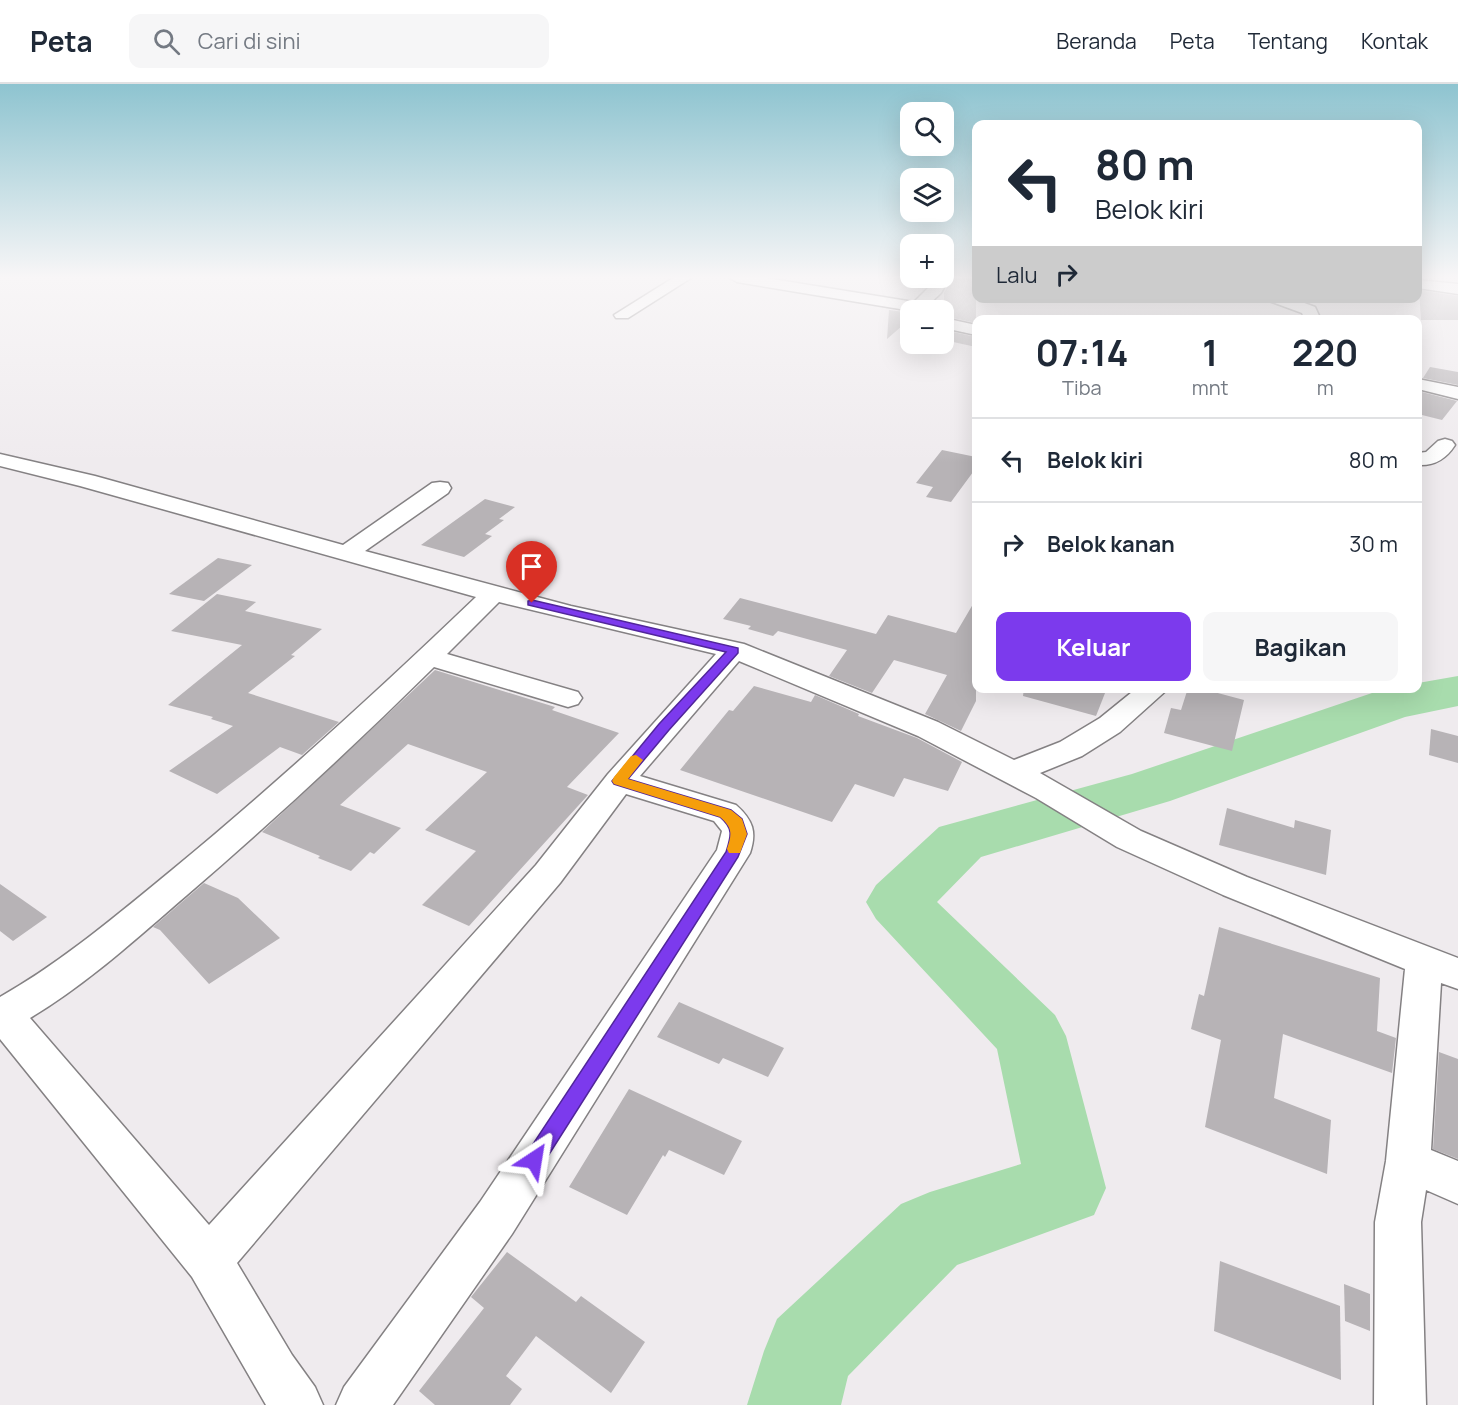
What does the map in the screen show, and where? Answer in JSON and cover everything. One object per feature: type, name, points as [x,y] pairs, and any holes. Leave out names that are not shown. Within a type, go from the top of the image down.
[{"type":"street","points":[[1422,385],[1458,393]]},
{"type":"street","points":[[1422,458],[1433,457],[1441,452],[1445,445]]},
{"type":"street","points":[[0,460],[87,481],[570,613],[734,650],[887,711],[1047,790],[1129,839],[1235,886],[1441,968],[1398,1222],[1400,1405]]},
{"type":"street","points":[[348,552],[440,488]]},
{"type":"street","points":[[297,1405],[268,1363],[209,1260],[2,1015],[94,953],[200,866],[366,719],[494,593]]},
{"type":"street","points":[[209,1260],[548,874],[619,781],[664,727],[734,650]]},
{"type":"street","points":[[429,657],[568,698]]},
{"type":"street","points":[[1012,773],[1071,749],[1110,725],[1149,693]]},
{"type":"street","points":[[362,1405],[496,1218],[733,854],[740,834],[736,823],[725,813],[619,781]]},
{"type":"street","points":[[1408,1161],[1458,1183]]},
{"type":"building","points":[[954,340],[972,340],[972,346],[954,342]]},
{"type":"building","points":[[1430,367],[1458,372],[1458,385],[1423,378]]},
{"type":"building","points":[[1422,392],[1457,401],[1442,420],[1422,415]]},
{"type":"building","points":[[942,450],[972,456],[972,473],[951,502],[926,497],[933,487],[916,483]]},
{"type":"building","points":[[485,499],[515,507],[499,519],[504,520],[485,534],[492,536],[464,557],[421,545]]},
{"type":"building","points":[[218,558],[252,565],[204,601],[169,594]]},
{"type":"building","points":[[217,594],[256,602],[245,611],[322,629],[291,655],[295,656],[248,693],[339,722],[302,755],[280,747],[217,794],[169,771],[233,726],[211,719],[213,717],[168,705],[242,645],[171,631]]},
{"type":"building","points":[[740,598],[876,634],[888,615],[956,633],[972,606],[972,693],[976,693],[976,701],[961,731],[925,714],[947,675],[894,660],[872,693],[829,676],[847,650],[778,631],[773,636],[748,629],[751,626],[723,619]]},
{"type":"building","points":[[435,670],[555,707],[552,710],[619,733],[567,787],[588,795],[469,926],[422,905],[476,851],[425,830],[487,772],[408,744],[340,805],[401,828],[374,854],[370,852],[351,871],[262,832]]},
{"type":"building","points":[[754,686],[811,702],[815,695],[859,714],[858,716],[917,738],[962,762],[948,791],[904,778],[894,797],[855,784],[832,822],[680,770],[729,710],[733,711]]},
{"type":"building","points":[[1023,693],[1105,693],[1096,716],[1023,696]]},
{"type":"building","points":[[1186,693],[1218,693],[1244,700],[1232,751],[1164,733],[1171,708],[1181,710]]},
{"type":"building","points":[[1431,729],[1458,736],[1458,763],[1429,755]]},
{"type":"building","points":[[1227,808],[1294,828],[1295,820],[1331,830],[1326,875],[1219,845]]},
{"type":"building","points":[[204,883],[238,898],[280,938],[209,984],[160,930],[153,927]]},
{"type":"building","points":[[0,884],[47,917],[13,941],[0,931]]},
{"type":"building","points":[[1219,927],[1380,978],[1377,1031],[1396,1038],[1392,1073],[1283,1034],[1274,1098],[1331,1120],[1327,1174],[1205,1127],[1221,1040],[1191,1029],[1199,994],[1204,996]]},
{"type":"building","points":[[679,1002],[784,1048],[768,1077],[723,1058],[719,1064],[657,1037]]},
{"type":"building","points":[[1439,1052],[1458,1059],[1458,1159],[1433,1149]]},
{"type":"building","points":[[629,1089],[742,1141],[724,1175],[669,1150],[665,1157],[663,1155],[627,1215],[569,1187]]},
{"type":"building","points":[[507,1252],[576,1302],[581,1296],[645,1342],[611,1393],[536,1336],[506,1376],[522,1389],[510,1405],[435,1405],[419,1391],[484,1308],[471,1297]]},
{"type":"building","points":[[1220,1261],[1340,1306],[1341,1380],[1214,1331]]},
{"type":"building","points":[[1344,1284],[1370,1294],[1370,1331],[1345,1321]]},
{"type":"waterway","points":[[794,1405],[809,1351],[930,1233],[1066,1188],[1030,1036],[898,902],[960,842],[1150,788],[1393,703],[1458,691]]},
{"type":"slow traffic","points":[[636,760],[619,781],[725,813],[736,823],[740,834],[734,849]]},
{"type":"route","points":[[532,603],[734,650],[664,727],[619,781],[725,813],[736,823],[740,834],[733,854],[534,1160]]}]
